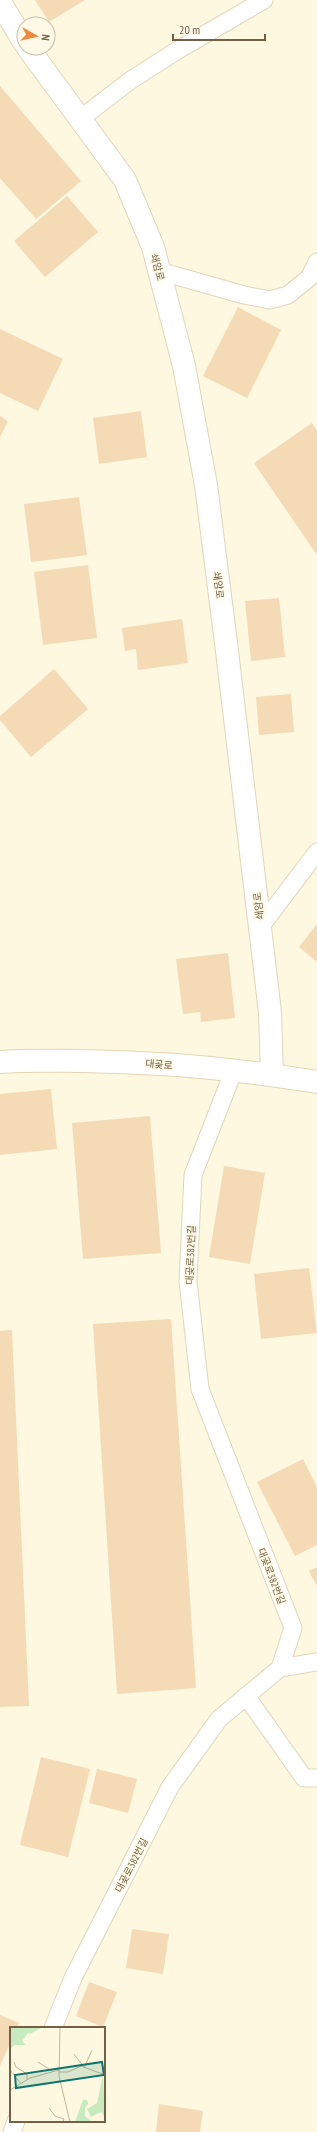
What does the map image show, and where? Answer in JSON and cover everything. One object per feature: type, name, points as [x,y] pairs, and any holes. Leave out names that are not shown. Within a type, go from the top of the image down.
[{"type":"street","points":[[0,2],[16,29]]},
{"type":"street","name":"쇄암로","points":[[34,56],[125,180],[153,247],[184,366],[206,485],[261,926],[270,1012],[272,1075]]},
{"type":"street","name":"대곶로","points":[[0,1062],[20,1060],[133,1062],[234,1070],[317,1082]]},
{"type":"lane","points":[[80,119],[131,80],[178,50],[264,0]]},
{"type":"lane","points":[[159,270],[244,295],[270,300],[288,295],[309,278],[317,262]]},
{"type":"lane","points":[[261,926],[317,852]]},
{"type":"lane","name":"대곶로382번길","points":[[53,2027],[73,1978],[170,1787],[219,1719],[280,1668],[293,1628],[200,1389],[188,1281],[193,1175],[234,1070]]},
{"type":"lane","points":[[280,1668],[317,1662]]},
{"type":"lane","points":[[246,1696],[304,1778],[317,1778]]},
{"type":"lane","points":[[12,2132],[16,2122]]},
{"type":"building","points":[[35,0],[85,0],[56,18],[56,16],[45,16]]},
{"type":"building","points":[[0,86],[81,181],[36,219],[0,178]]},
{"type":"building","points":[[67,196],[98,232],[45,277],[14,241]]},
{"type":"building","points":[[238,307],[281,330],[247,398],[203,376]]},
{"type":"building","points":[[0,329],[63,359],[38,411],[0,393]]},
{"type":"building","points":[[141,411],[147,457],[99,464],[93,418]]},
{"type":"building","points":[[0,416],[8,421],[0,437]]},
{"type":"building","points":[[312,423],[317,431],[317,555],[254,463]]},
{"type":"building","points":[[79,497],[87,555],[31,562],[24,504]]},
{"type":"building","points":[[88,565],[97,638],[43,645],[34,572]]},
{"type":"building","points":[[279,598],[285,657],[251,661],[245,601]]},
{"type":"building","points":[[182,619],[188,663],[138,670],[136,649],[125,651],[122,628]]},
{"type":"building","points":[[54,669],[88,709],[31,757],[0,720],[0,716]]},
{"type":"building","points":[[291,694],[294,732],[259,735],[256,697]]},
{"type":"building","points":[[317,924],[317,962],[299,947]]},
{"type":"building","points":[[228,953],[235,1018],[201,1022],[200,1012],[183,1014],[176,959]]},
{"type":"building","points":[[51,1089],[57,1149],[0,1155],[0,1094]]},
{"type":"building","points":[[150,1116],[161,1253],[83,1259],[72,1123]]},
{"type":"building","points":[[224,1166],[265,1173],[250,1264],[209,1257]]},
{"type":"building","points":[[309,1268],[317,1333],[261,1339],[254,1274]]},
{"type":"building","points":[[171,1319],[196,1688],[117,1694],[93,1324]]},
{"type":"building","points":[[12,1330],[29,1706],[0,1707],[0,1331]]},
{"type":"building","points":[[303,1459],[317,1487],[317,1545],[295,1556],[257,1482]]},
{"type":"building","points":[[317,1567],[317,1586],[309,1571]]},
{"type":"building","points":[[41,1757],[90,1769],[68,1857],[20,1845]]},
{"type":"building","points":[[97,1769],[137,1779],[128,1813],[89,1803]]},
{"type":"building","points":[[132,1929],[169,1934],[163,1974],[126,1968]]},
{"type":"building","points":[[89,1982],[117,1992],[103,2027],[76,2016]]},
{"type":"building","points":[[0,2015],[19,2023],[17,2027],[10,2027],[10,2043],[0,2066]]},
{"type":"building","points":[[159,2104],[203,2111],[200,2132],[156,2132]]}]
